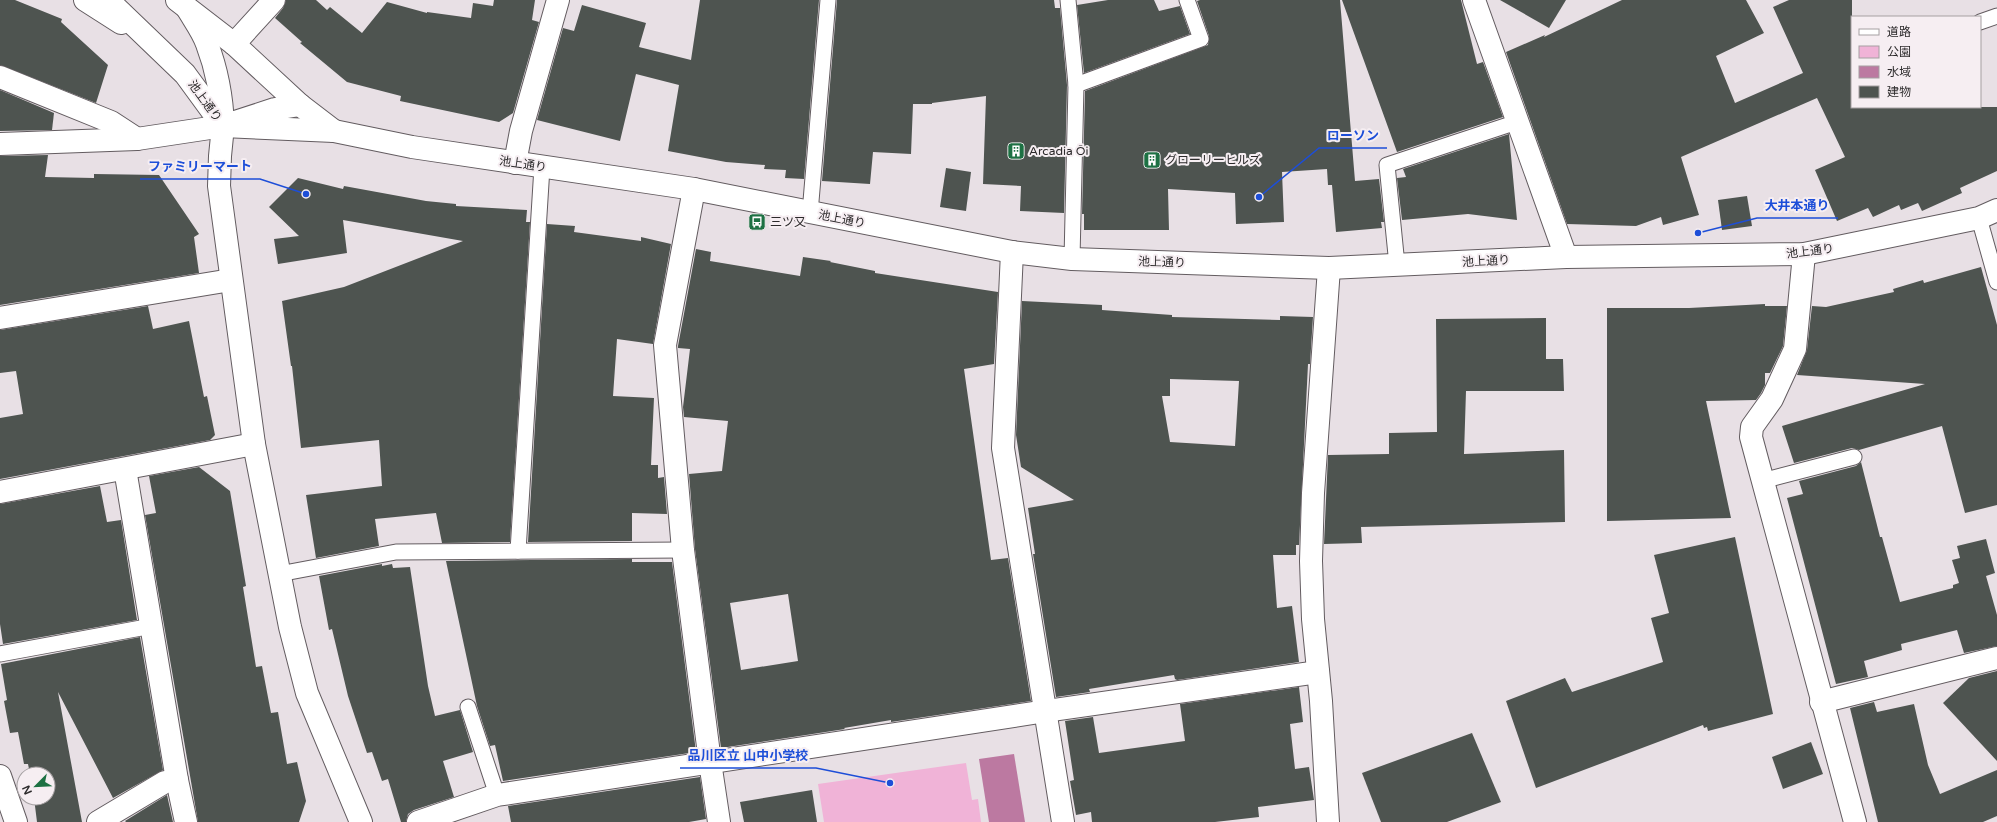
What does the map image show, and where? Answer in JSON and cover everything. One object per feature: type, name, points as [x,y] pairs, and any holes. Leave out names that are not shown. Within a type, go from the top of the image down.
[{"type":"street","points":[[85,0],[153,42]]},
{"type":"street","name":"池上通り","points":[[108,0],[185,74],[223,126],[334,131],[412,147],[694,189],[1012,252],[1072,259],[1330,268],[1566,257],[1804,254],[1988,214]]},
{"type":"street","points":[[234,44],[274,0]]},
{"type":"street","points":[[514,163],[521,131],[558,0]]},
{"type":"street","points":[[1474,0],[1566,257]]},
{"type":"street","points":[[183,3],[207,43],[222,100],[223,126],[219,186],[231,280],[254,444],[290,627],[307,693],[360,822]]},
{"type":"street","name":"池上通り","points":[[183,3],[234,44],[300,105],[334,131]]},
{"type":"street","points":[[0,77],[111,122],[137,139]]},
{"type":"street","points":[[0,144],[137,139],[223,126],[275,109],[300,105]]},
{"type":"street","points":[[694,189],[665,345],[683,550],[710,762],[720,822]]},
{"type":"street","points":[[1012,252],[1003,448],[1063,822]]},
{"type":"street","points":[[1804,254],[1795,349],[1772,399],[1752,427],[1751,437],[1855,822]]},
{"type":"street","points":[[1328,822],[1313,619],[1312,561],[1313,493],[1330,268]]},
{"type":"street","points":[[0,318],[231,280]]},
{"type":"street","points":[[0,492],[125,470],[254,444]]},
{"type":"street","points":[[125,470],[177,780],[186,822]]},
{"type":"street","points":[[1822,702],[1997,658]]},
{"type":"street","points":[[418,822],[497,796],[1046,711],[1318,672]]},
{"type":"street","points":[[0,779],[16,822]]},
{"type":"street","points":[[98,822],[165,782],[177,780]]},
{"type":"lane","points":[[810,213],[828,0]]},
{"type":"lane","points":[[1068,0],[1076,85],[1072,259]]},
{"type":"lane","points":[[1076,85],[1201,39],[1187,0]]},
{"type":"lane","points":[[1981,22],[1997,16]]},
{"type":"lane","points":[[1397,265],[1387,165],[1517,122]]},
{"type":"lane","points":[[518,551],[542,167]]},
{"type":"lane","points":[[1988,214],[1997,282]]},
{"type":"lane","points":[[1762,481],[1854,457]]},
{"type":"lane","points":[[279,574],[396,552],[683,550]]},
{"type":"lane","points":[[0,654],[152,626]]},
{"type":"lane","points":[[468,707],[497,796]]},
{"type":"green space","points":[[966,763],[972,800],[978,799],[981,822],[824,822],[818,784]]},
{"type":"water","points":[[1014,754],[1025,822],[989,822],[979,759]]},
{"type":"building","points":[[0,0],[15,0],[62,19],[61,22],[108,65],[96,103],[0,65]]},
{"type":"building","points":[[286,0],[316,0],[327,10],[330,7],[362,33],[387,2],[427,13],[471,18],[473,3],[493,6],[494,0],[535,0],[532,20],[539,22],[513,113],[499,122],[400,101],[401,96],[347,82],[300,43],[302,42],[275,18],[283,8]]},
{"type":"building","points":[[700,0],[819,0],[804,179],[785,178],[786,170],[764,169],[765,165],[726,162],[668,151],[679,85],[636,74],[620,141],[537,120],[563,28],[574,31],[582,5],[646,23],[639,47],[691,60]]},
{"type":"building","points":[[837,0],[1054,0],[1055,8],[1060,8],[1067,85],[1064,213],[1020,211],[1021,186],[983,184],[986,96],[932,104],[913,104],[911,154],[873,152],[870,184],[822,181]]},
{"type":"building","points":[[1108,0],[1154,0],[1159,11],[1180,6],[1190,34],[1084,73],[1077,5]]},
{"type":"building","points":[[1340,0],[1355,181],[1379,179],[1384,222],[1381,222],[1382,228],[1336,232],[1332,185],[1328,185],[1327,169],[1282,172],[1284,222],[1236,224],[1235,193],[1168,189],[1169,230],[1084,230],[1084,214],[1082,214],[1085,91],[1208,45],[1209,36],[1197,1]]},
{"type":"building","points":[[1342,0],[1461,0],[1477,64],[1483,62],[1503,117],[1397,152]]},
{"type":"building","points":[[1500,0],[1566,0],[1549,28]]},
{"type":"building","points":[[1622,0],[1746,0],[1764,33],[1716,56],[1735,103],[1803,73],[1773,7],[1789,0],[1852,0],[1851,108],[1997,107],[1997,171],[1960,188],[1962,193],[1922,211],[1918,203],[1901,210],[1899,205],[1873,217],[1868,208],[1837,221],[1815,170],[1845,157],[1817,98],[1681,157],[1699,215],[1663,225],[1661,217],[1636,226],[1567,224],[1506,52],[1545,35],[1544,37]]},
{"type":"building","points":[[0,90],[54,113],[52,130],[0,131]]},
{"type":"building","points":[[1509,134],[1517,220],[1468,214],[1402,220],[1397,178],[1406,177],[1403,169]]},
{"type":"building","points":[[48,155],[45,177],[94,178],[94,174],[159,175],[199,234],[194,237],[199,273],[0,305],[0,156]]},
{"type":"building","points":[[946,168],[971,172],[966,211],[940,207]]},
{"type":"building","points":[[298,178],[343,189],[344,186],[426,201],[456,204],[456,206],[527,210],[526,222],[530,222],[510,542],[442,543],[436,513],[375,519],[379,546],[316,558],[306,495],[382,486],[379,440],[301,448],[292,366],[282,301],[344,287],[463,241],[343,220],[347,253],[278,264],[274,239],[299,236],[269,207]]},
{"type":"building","points":[[1747,196],[1752,226],[1722,230],[1718,200]]},
{"type":"building","points":[[547,224],[575,226],[574,232],[641,241],[641,237],[671,244],[653,344],[617,339],[613,396],[654,398],[651,465],[658,465],[658,478],[664,477],[667,514],[632,513],[632,541],[528,542]]},
{"type":"building","points":[[696,249],[711,252],[710,261],[800,276],[803,257],[831,261],[830,262],[875,271],[875,273],[998,292],[994,364],[964,369],[991,560],[1008,558],[1031,701],[891,722],[891,720],[844,728],[845,729],[721,748],[695,549],[689,474],[722,471],[728,421],[684,417],[683,407],[690,349],[678,348]],"holes":[[[788,594],[798,661],[741,670],[730,603]]]},
{"type":"building","points":[[1981,267],[1997,325],[1997,505],[1965,513],[1942,426],[1859,450],[1852,448],[1794,463],[1782,426],[1925,384],[1797,375],[1807,350],[1812,306],[1826,307],[1894,292],[1893,289],[1923,280],[1924,283]]},
{"type":"building","points":[[1022,301],[1102,305],[1102,310],[1172,315],[1172,317],[1280,320],[1280,316],[1313,317],[1310,364],[1308,364],[1299,545],[1296,545],[1296,555],[1273,555],[1277,608],[1292,606],[1299,662],[1177,680],[1175,679],[1174,675],[1089,689],[1090,692],[1056,697],[1033,554],[1035,554],[1028,508],[1074,500],[1021,467],[1016,435]],"holes":[[[1170,379],[1239,381],[1235,446],[1170,442],[1162,396],[1170,396]]]},
{"type":"building","points":[[1765,304],[1765,306],[1787,306],[1783,346],[1770,373],[1765,373],[1765,385],[1761,393],[1756,400],[1706,401],[1731,518],[1607,521],[1607,308],[1689,308]]},
{"type":"building","points":[[148,306],[153,329],[189,321],[204,397],[207,396],[215,435],[210,440],[0,479],[0,418],[23,414],[16,371],[0,373],[0,330]]},
{"type":"building","points":[[1546,318],[1546,359],[1563,359],[1564,391],[1466,391],[1464,454],[1564,450],[1565,522],[1361,527],[1362,543],[1324,544],[1328,455],[1389,454],[1389,433],[1437,432],[1436,319]]},
{"type":"building","points":[[1861,462],[1880,537],[1882,537],[1900,602],[1953,588],[1953,585],[1959,583],[1952,560],[1960,558],[1957,546],[1986,539],[1995,573],[1986,576],[1997,615],[1997,646],[1964,653],[1957,630],[1901,644],[1902,650],[1864,661],[1868,677],[1836,684],[1787,498],[1803,494],[1799,481],[1856,466]]},
{"type":"building","points":[[199,467],[230,491],[246,586],[243,587],[256,667],[262,666],[271,713],[278,712],[287,764],[297,762],[306,801],[299,822],[198,822],[145,515],[156,513],[149,476]]},
{"type":"building","points":[[100,486],[107,522],[121,520],[137,620],[3,644],[0,624],[0,504]]},
{"type":"building","points":[[1735,537],[1773,714],[1708,731],[1707,727],[1704,728],[1703,725],[1536,788],[1506,701],[1565,678],[1572,692],[1663,662],[1651,618],[1669,613],[1654,555]]},
{"type":"building","points":[[632,559],[632,562],[672,562],[696,752],[503,781],[495,745],[490,746],[477,706],[446,561]]},
{"type":"building","points":[[382,564],[382,566],[392,564],[393,568],[410,567],[428,686],[435,716],[460,710],[473,752],[443,761],[454,797],[414,810],[408,814],[406,822],[401,822],[388,779],[382,781],[372,752],[367,753],[348,696],[332,629],[329,630],[319,576]]},
{"type":"building","points":[[140,637],[163,770],[113,798],[58,692],[82,822],[37,822],[35,806],[56,806],[56,766],[28,766],[28,764],[24,764],[18,732],[10,733],[4,701],[7,700],[1,664]]},
{"type":"building","points":[[1997,671],[1997,761],[1943,703],[1969,678]]},
{"type":"building","points":[[1299,687],[1303,722],[1290,724],[1295,769],[1309,767],[1314,800],[1258,807],[1259,817],[1215,822],[1092,822],[1091,812],[1076,815],[1070,781],[1074,780],[1065,721],[1093,717],[1099,753],[1185,741],[1180,704]]},
{"type":"building","points":[[1874,702],[1877,712],[1914,704],[1928,765],[1940,794],[1997,770],[1997,816],[1983,822],[1878,822],[1850,708]]},
{"type":"building","points":[[1472,733],[1501,802],[1447,822],[1381,822],[1362,773]]},
{"type":"building","points":[[1811,742],[1823,774],[1783,789],[1772,757]]},
{"type":"building","points":[[700,777],[706,819],[689,822],[511,822],[508,806]]},
{"type":"building","points":[[812,790],[817,822],[744,822],[740,802]]},
{"type":"building","points":[[167,795],[173,822],[125,821]]},
{"type":"place","name":"Arcadia Ōi","points":[[1016,151]]},
{"type":"place","name":"グローリーヒルズ","points":[[1152,160]]},
{"type":"place","name":"ファミリーマート","points":[[306,194]]},
{"type":"place","name":"ローソン","points":[[1259,197]]},
{"type":"place","name":"三ツ又","points":[[757,222]]},
{"type":"place","name":"大井本通り","points":[[1698,233]]},
{"type":"place","name":"品川区立 山中小学校","points":[[890,783]]}]
